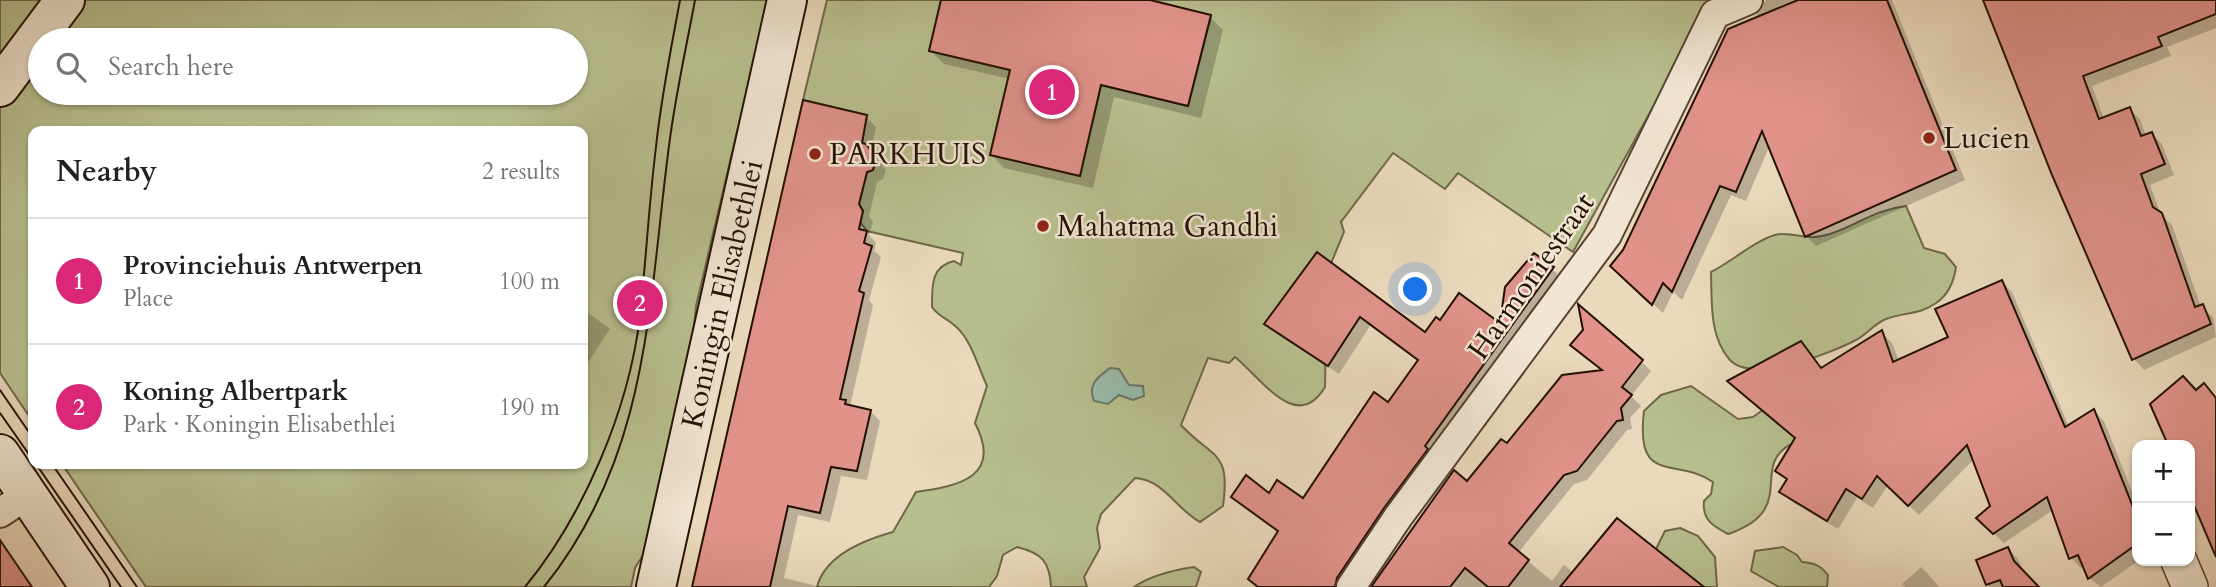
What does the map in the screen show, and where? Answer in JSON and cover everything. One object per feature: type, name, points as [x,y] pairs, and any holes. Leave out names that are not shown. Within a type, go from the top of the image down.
[{"type":"main road","points":[[44,28],[65,0]]},
{"type":"main road","name":"Koningin Elisabethlei","points":[[656,587],[787,0]]},
{"type":"main road","points":[[0,87],[28,50]]},
{"type":"main road","points":[[0,454],[14,503],[90,587]]},
{"type":"street","name":"Harmoniestraat","points":[[1351,587],[1406,506],[1607,235],[1715,14],[1748,0]]},
{"type":"street","points":[[2181,566],[2190,587]]},
{"type":"green space","points":[[0,0],[768,0],[696,306],[689,381],[650,544],[635,568],[631,587],[146,587],[65,469],[588,469],[588,126],[28,126],[28,415],[0,373]]},
{"type":"green space","points":[[827,0],[941,0],[929,51],[1010,70],[990,155],[1080,176],[1101,85],[1188,106],[1211,16],[1150,0],[1712,0],[1573,252],[1458,173],[1445,189],[1393,153],[1341,222],[1344,232],[1327,273],[1325,387],[1314,400],[1303,405],[1291,404],[1268,389],[1235,357],[1229,363],[1208,358],[1181,425],[1217,457],[1224,474],[1223,506],[1200,522],[1162,489],[1135,478],[1101,514],[1097,528],[1100,548],[1084,577],[1087,587],[1051,587],[1049,571],[1043,560],[1033,552],[1017,547],[1003,555],[997,576],[989,587],[817,587],[821,576],[837,558],[858,545],[893,532],[916,492],[961,482],[972,476],[980,467],[984,456],[975,423],[987,386],[965,337],[932,307],[934,278],[937,272],[954,261],[961,265],[963,253],[867,231],[860,222],[863,211],[859,204],[867,172],[873,170],[876,158],[870,145],[862,143],[867,115],[803,100]]},
{"type":"green space","points":[[1906,206],[1924,248],[1945,254],[1956,267],[1950,287],[1940,300],[1924,310],[1882,321],[1860,338],[1811,359],[1755,369],[1740,366],[1729,359],[1715,329],[1711,272],[1774,235],[1822,236],[1875,214]]},
{"type":"green space","points":[[1691,386],[1738,419],[1753,417],[1768,406],[1795,435],[1793,443],[1780,452],[1774,463],[1769,500],[1762,512],[1750,524],[1728,534],[1713,525],[1705,513],[1704,501],[1711,494],[1713,482],[1699,475],[1661,465],[1652,460],[1646,450],[1643,435],[1644,411],[1661,395]]},
{"type":"green space","points":[[1680,528],[1698,536],[1715,557],[1717,587],[1668,587],[1649,563],[1665,531]]},
{"type":"green space","points":[[1783,547],[1797,555],[1802,562],[1822,569],[1828,575],[1827,587],[1779,587],[1751,571],[1755,551]]},
{"type":"green space","points":[[1194,567],[1201,572],[1196,587],[1134,587],[1162,574]]},
{"type":"shaded area","points":[[1110,368],[1119,369],[1129,385],[1143,386],[1144,396],[1133,400],[1119,395],[1108,404],[1094,401],[1093,385]]},
{"type":"building","points":[[941,0],[1150,0],[1211,15],[1188,106],[1101,85],[1080,176],[990,155],[1010,70],[929,51]]},
{"type":"building","points":[[1798,0],[1887,0],[1956,170],[1805,237],[1762,131],[1736,192],[1720,186],[1672,292],[1663,283],[1652,305],[1610,266],[1623,250],[1728,29]]},
{"type":"building","points":[[1983,0],[2216,0],[2216,14],[2158,37],[2162,46],[2083,76],[2099,119],[2130,107],[2141,136],[2152,132],[2165,164],[2141,174],[2153,207],[2162,213],[2195,307],[2203,304],[2211,324],[2132,360],[2052,175]]},
{"type":"building","points":[[803,100],[867,115],[862,143],[866,144],[876,158],[873,170],[867,172],[859,204],[863,211],[859,229],[867,231],[864,243],[872,246],[859,291],[864,293],[840,399],[846,400],[845,404],[871,410],[857,471],[831,467],[820,513],[788,506],[770,587],[692,587]]},
{"type":"building","points":[[1317,252],[1425,332],[1436,317],[1440,320],[1459,293],[1500,323],[1505,287],[1534,253],[1554,267],[1425,446],[1428,449],[1384,508],[1337,578],[1335,587],[1258,587],[1248,579],[1278,531],[1231,497],[1246,475],[1269,493],[1277,480],[1303,498],[1374,392],[1388,402],[1418,360],[1360,317],[1328,366],[1264,324]]},
{"type":"building","points":[[2002,280],[2065,427],[2094,409],[2132,504],[2132,548],[2088,579],[2078,555],[2069,559],[2047,497],[1993,534],[1976,518],[1990,506],[1967,445],[1908,506],[1877,476],[1862,499],[1846,489],[1827,521],[1779,492],[1787,479],[1775,471],[1795,438],[1727,381],[1801,341],[1821,368],[1882,330],[1893,362],[1948,337],[1935,309]]},
{"type":"building","points":[[1578,304],[1643,360],[1622,387],[1632,395],[1621,408],[1623,420],[1617,421],[1577,471],[1564,475],[1509,543],[1529,560],[1508,587],[1488,587],[1465,568],[1450,587],[1371,587],[1454,470],[1467,481],[1501,439],[1507,443],[1562,375],[1602,370],[1570,345],[1583,330]]},
{"type":"building","points":[[2183,376],[2196,390],[2204,383],[2216,398],[2216,557],[2195,508],[2195,440],[2166,440],[2150,404]]},
{"type":"building","points":[[1617,518],[1704,587],[1560,587]]},
{"type":"building","points":[[0,540],[32,587],[0,587]]},
{"type":"building","points":[[2008,547],[2014,561],[2039,587],[2003,587],[2000,580],[1986,585],[1976,560]]},
{"type":"tram line","points":[[525,587],[566,527],[584,494],[614,424],[626,387],[640,316],[658,129],[680,0]]},
{"type":"tram line","points":[[544,587],[579,537],[605,485],[625,431],[648,321],[671,128],[695,0]]},
{"type":"tram line","points":[[0,390],[28,431]]},
{"type":"tram line","points":[[0,413],[28,453]]},
{"type":"tram line","points":[[39,469],[121,587]]},
{"type":"tram line","points":[[55,469],[137,587]]},
{"type":"place","name":"Provinciehuis Antwerpen","points":[[1052,92]]},
{"type":"place","name":"Lucien","points":[[1929,138]]},
{"type":"place","name":"PARKHUIS","points":[[815,154]]},
{"type":"place","name":"Mahatma Gandhi","points":[[1043,226]]},
{"type":"place","name":"Koning Albertpark","points":[[640,303]]}]
